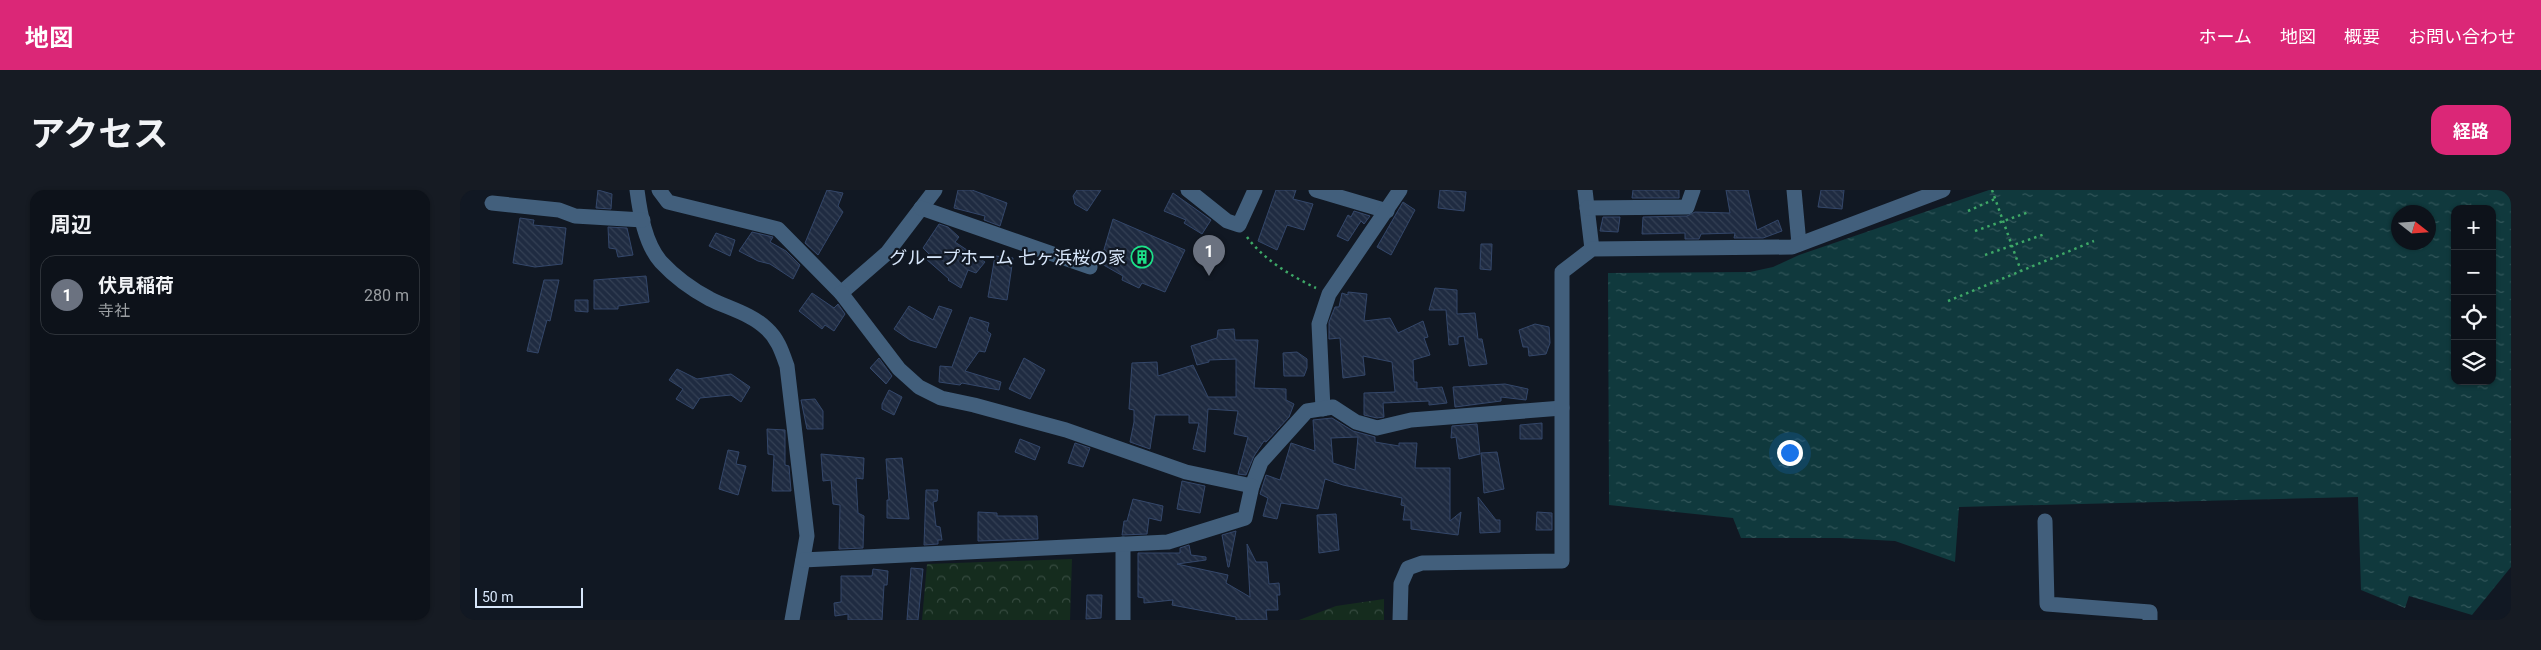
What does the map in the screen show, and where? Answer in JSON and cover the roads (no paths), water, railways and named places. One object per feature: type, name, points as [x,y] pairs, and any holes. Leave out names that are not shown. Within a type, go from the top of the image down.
[{"type":"street","points":[[636,190],[642,220],[655,252],[662,262],[701,293],[767,328],[779,344],[787,366],[807,536],[792,620]]},
{"type":"street","points":[[659,190],[668,202],[778,229],[841,293],[899,369],[919,387],[941,398],[1066,430],[1186,472],[1252,486]]},
{"type":"street","points":[[841,293],[887,253],[935,190]]},
{"type":"street","points":[[1188,190],[1227,221],[1239,225],[1255,190]]},
{"type":"street","points":[[1316,190],[1387,211]]},
{"type":"street","points":[[1323,409],[1319,324],[1329,294],[1400,190]]},
{"type":"street","points":[[1585,190],[1592,250]]},
{"type":"street","points":[[1587,208],[1687,208],[1692,190]]},
{"type":"street","points":[[1794,190],[1799,244]]},
{"type":"street","points":[[1400,620],[1401,584],[1408,568],[1422,563],[1562,561],[1562,272],[1592,250],[1792,247],[1943,190]]},
{"type":"street","points":[[492,203],[559,210],[575,216],[642,220]]},
{"type":"street","points":[[921,208],[1090,266]]},
{"type":"street","points":[[803,560],[1168,542],[1245,518],[1252,486],[1261,462],[1307,411],[1333,407],[1356,422],[1377,428],[1411,420],[1562,408]]},
{"type":"street","points":[[2045,521],[2047,604],[2150,612],[2150,620]]},
{"type":"street","points":[[1123,544],[1123,620]]},
{"type":"water","points":[[1989,190],[2511,190],[2511,567],[2472,615],[2409,596],[2405,608],[2361,590],[2358,497],[1959,507],[1955,562],[1895,541],[1840,538],[1741,538],[1733,518],[1609,505],[1608,273],[1750,272],[1773,267],[1799,255]]},
{"type":"place","name":"グループホーム 七ヶ浜桜の家","points":[[1142,257]]},
{"type":"place","name":"伏見稲荷","points":[[1209,276]]}]
